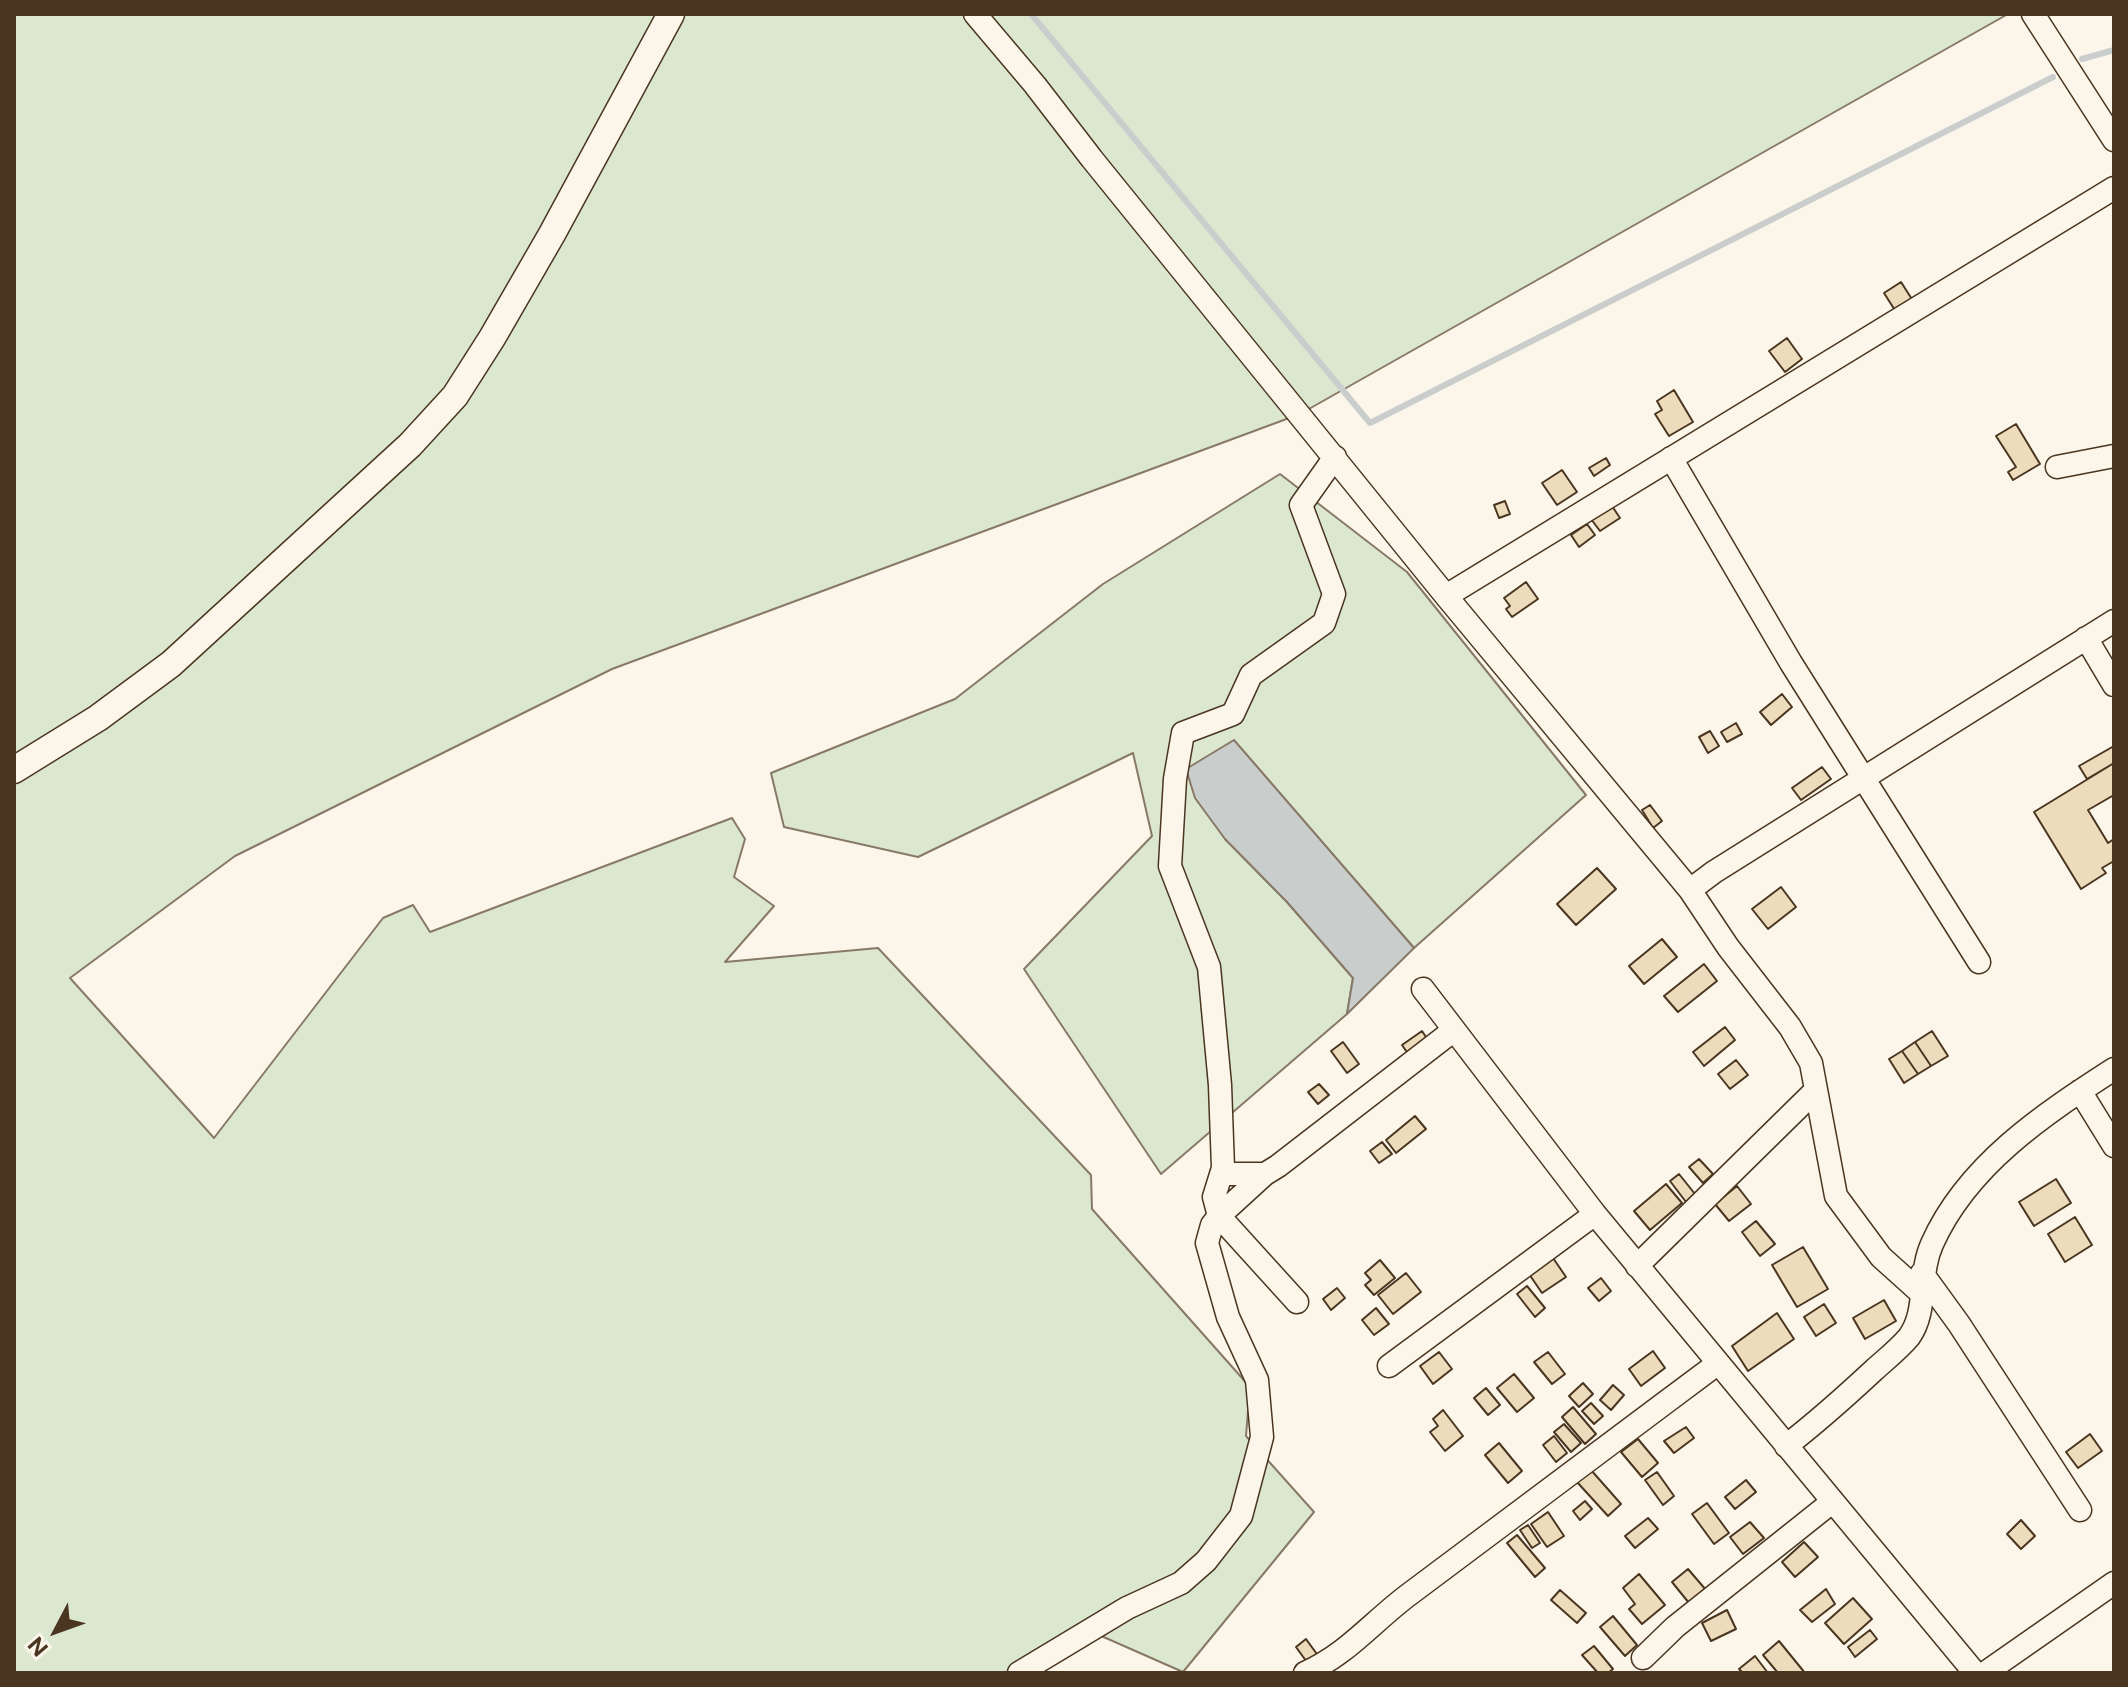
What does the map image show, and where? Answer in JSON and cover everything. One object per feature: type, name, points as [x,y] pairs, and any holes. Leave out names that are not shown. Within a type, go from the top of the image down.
[{"type":"main road","points":[[14,770],[98,718],[171,664],[410,445],[455,396],[552,234],[671,14]]},
{"type":"street","points":[[975,14],[1446,596],[1690,890],[1728,947],[1790,1027],[1811,1063],[1836,1196],[1881,1257],[1922,1283],[1959,1324],[2080,1510]]},
{"type":"street","points":[[2033,14],[2114,140]]},
{"type":"street","points":[[1446,596],[2114,188]]},
{"type":"street","points":[[2057,467],[2114,456]]},
{"type":"street","points":[[1297,1302],[1219,1216],[1214,1197],[1222,1174],[1220,1085],[1209,967],[1170,866],[1175,779],[1183,733],[1233,714],[1251,675],[1324,623],[1334,594],[1301,505],[1335,457]]},
{"type":"street","points":[[1671,458],[1791,663],[1979,962]]},
{"type":"street","points":[[1690,890],[2114,621]]},
{"type":"street","points":[[2086,638],[2114,685]]},
{"type":"street","points":[[1423,989],[1595,1214],[1975,1673]]},
{"type":"street","points":[[1019,1673],[1127,1608],[1181,1583],[1206,1561],[1241,1516],[1262,1437],[1257,1380],[1228,1317],[1207,1243],[1212,1225],[1265,1174],[1454,1030]]},
{"type":"street","points":[[1786,1446],[1818,1421],[1908,1338],[1919,1320],[1922,1283],[1931,1245],[1957,1197],[1991,1161],[2034,1125],[2114,1069]]},
{"type":"street","points":[[1637,1266],[1816,1090]]},
{"type":"street","points":[[2080,1091],[2114,1146]]},
{"type":"street","points":[[1222,1174],[1265,1174]]},
{"type":"street","points":[[1389,1366],[1595,1214]]},
{"type":"street","points":[[1305,1673],[1333,1668],[1353,1644],[1404,1598],[1717,1364]]},
{"type":"street","points":[[1643,1658],[1675,1627],[1832,1502]]},
{"type":"street","points":[[1985,1673],[2114,1583]]},
{"type":"green space","points":[[14,14],[2008,14],[1300,414],[612,669],[235,856],[70,978],[214,1138],[383,918],[413,905],[430,932],[732,818],[745,839],[734,877],[774,906],[725,962],[878,948],[1091,1175],[1092,1209],[1250,1387],[1246,1436],[1314,1512],[1183,1672],[1090,1631],[1035,1673],[14,1673]]},
{"type":"green space","points":[[1280,474],[1407,572],[1586,795],[1414,948],[1234,741],[1225,839],[1287,902],[1353,978],[1347,1014],[1161,1174],[1024,969],[1152,836],[1133,753],[918,857],[784,827],[771,773],[955,699],[1103,584]]},
{"type":"shaded area","points":[[1234,740],[1414,948],[1347,1014],[1353,978],[1287,902],[1225,839],[1195,798],[1186,769]]},
{"type":"building","points":[[1901,282],[1915,304],[1898,315],[1884,293]]},
{"type":"building","points":[[1787,338],[1802,359],[1785,372],[1769,351]]},
{"type":"building","points":[[1674,390],[1693,422],[1669,436],[1655,414],[1662,410],[1657,401]]},
{"type":"building","points":[[2016,424],[2040,464],[2013,480],[2008,472],[2016,467],[1996,436]]},
{"type":"building","points":[[1606,458],[1610,465],[1594,476],[1589,468]]},
{"type":"building","points":[[1562,470],[1577,492],[1557,505],[1542,483]]},
{"type":"building","points":[[1505,501],[1510,514],[1499,518],[1494,505]]},
{"type":"building","points":[[1612,506],[1620,518],[1600,531],[1591,519]]},
{"type":"building","points":[[1587,524],[1595,535],[1579,547],[1571,535]]},
{"type":"building","points":[[1526,582],[1538,599],[1512,617],[1506,609],[1510,606],[1504,598]]},
{"type":"building","points":[[1782,694],[1792,707],[1771,725],[1760,712]]},
{"type":"building","points":[[1736,723],[1742,734],[1727,742],[1721,732]]},
{"type":"building","points":[[1710,731],[1719,746],[1708,753],[1699,737]]},
{"type":"building","points":[[2114,746],[2114,763],[2087,779],[2079,766]]},
{"type":"building","points":[[2114,763],[2114,795],[2088,810],[2108,843],[2114,839],[2114,861],[2102,868],[2106,873],[2081,889],[2034,812]]},
{"type":"building","points":[[1822,767],[1831,779],[1801,800],[1792,788]]},
{"type":"building","points":[[1650,805],[1662,821],[1653,828],[1642,810]]},
{"type":"building","points":[[1597,868],[1616,889],[1576,925],[1557,904]]},
{"type":"building","points":[[1781,887],[1796,907],[1768,929],[1752,909]]},
{"type":"building","points":[[1662,939],[1677,957],[1644,984],[1629,966]]},
{"type":"building","points":[[1704,964],[1717,981],[1678,1012],[1664,996]]},
{"type":"building","points":[[1725,1027],[1735,1040],[1704,1066],[1693,1052]]},
{"type":"building","points":[[1422,1031],[1430,1043],[1411,1058],[1402,1045]]},
{"type":"building","points":[[1932,1031],[1948,1056],[1931,1066],[1915,1042]]},
{"type":"building","points":[[1343,1042],[1359,1064],[1347,1073],[1331,1051]]},
{"type":"building","points":[[1915,1042],[1931,1066],[1918,1074],[1902,1051]]},
{"type":"building","points":[[1902,1051],[1918,1074],[1904,1083],[1889,1059]]},
{"type":"building","points":[[1736,1060],[1748,1075],[1730,1089],[1718,1074]]},
{"type":"building","points":[[1319,1084],[1329,1095],[1318,1104],[1308,1092]]},
{"type":"building","points":[[1415,1116],[1426,1129],[1396,1153],[1386,1140]]},
{"type":"building","points":[[1382,1142],[1392,1154],[1379,1163],[1370,1151]]},
{"type":"building","points":[[1699,1159],[1713,1174],[1703,1183],[1689,1167]]},
{"type":"building","points":[[1679,1174],[1695,1194],[1686,1202],[1670,1181]]},
{"type":"building","points":[[2056,1179],[2071,1203],[2034,1226],[2019,1202]]},
{"type":"building","points":[[1666,1184],[1682,1203],[1650,1230],[1634,1211]]},
{"type":"building","points":[[1737,1186],[1751,1204],[1729,1221],[1715,1204]]},
{"type":"building","points":[[2075,1217],[2092,1245],[2065,1262],[2048,1234]]},
{"type":"building","points":[[1756,1221],[1775,1244],[1760,1256],[1742,1232]]},
{"type":"building","points":[[1803,1247],[1828,1289],[1797,1307],[1772,1265]]},
{"type":"building","points":[[1551,1255],[1566,1277],[1542,1293],[1527,1271]]},
{"type":"building","points":[[1380,1260],[1395,1278],[1374,1295],[1365,1285],[1371,1280],[1365,1273]]},
{"type":"building","points":[[1406,1273],[1421,1292],[1393,1314],[1378,1295]]},
{"type":"building","points":[[1601,1278],[1611,1291],[1599,1301],[1588,1288]]},
{"type":"building","points":[[1527,1286],[1545,1308],[1535,1317],[1517,1294]]},
{"type":"building","points":[[1337,1288],[1345,1298],[1331,1310],[1323,1299]]},
{"type":"building","points":[[1884,1300],[1896,1321],[1865,1339],[1853,1318]]},
{"type":"building","points":[[1824,1304],[1836,1323],[1816,1336],[1804,1317]]},
{"type":"building","points":[[1376,1308],[1389,1324],[1374,1335],[1362,1320]]},
{"type":"building","points":[[1777,1313],[1794,1339],[1748,1371],[1732,1346]]},
{"type":"building","points":[[1653,1351],[1665,1368],[1641,1386],[1629,1369]]},
{"type":"building","points":[[1439,1352],[1452,1369],[1433,1384],[1420,1366]]},
{"type":"building","points":[[1548,1352],[1565,1374],[1552,1384],[1534,1362]]},
{"type":"building","points":[[1514,1374],[1534,1398],[1517,1412],[1497,1388]]},
{"type":"building","points":[[1583,1383],[1593,1394],[1579,1407],[1569,1396]]},
{"type":"building","points":[[1613,1385],[1624,1395],[1611,1410],[1600,1400]]},
{"type":"building","points":[[1486,1388],[1500,1405],[1488,1415],[1474,1398]]},
{"type":"building","points":[[1591,1403],[1603,1416],[1594,1424],[1582,1411]]},
{"type":"building","points":[[1573,1407],[1596,1434],[1585,1444],[1562,1417]]},
{"type":"building","points":[[1443,1410],[1463,1436],[1445,1451],[1430,1432],[1438,1426],[1433,1419]]},
{"type":"building","points":[[1564,1424],[1581,1443],[1571,1452],[1554,1432]]},
{"type":"building","points":[[1686,1427],[1694,1438],[1674,1453],[1664,1441]]},
{"type":"building","points":[[2090,1434],[2102,1451],[2078,1468],[2066,1452]]},
{"type":"building","points":[[1554,1436],[1567,1453],[1556,1462],[1543,1445]]},
{"type":"building","points":[[1638,1439],[1658,1463],[1642,1477],[1621,1452]]},
{"type":"building","points":[[1499,1443],[1522,1471],[1508,1483],[1485,1455]]},
{"type":"building","points":[[1591,1470],[1621,1504],[1608,1516],[1577,1482]]},
{"type":"building","points":[[1657,1472],[1674,1496],[1663,1505],[1645,1480]]},
{"type":"building","points":[[1746,1480],[1756,1492],[1735,1509],[1725,1497]]},
{"type":"building","points":[[1585,1501],[1592,1509],[1580,1520],[1573,1511]]},
{"type":"building","points":[[1707,1503],[1729,1533],[1714,1544],[1692,1514]]},
{"type":"building","points":[[1548,1512],[1564,1536],[1547,1547],[1531,1524]]},
{"type":"building","points":[[1648,1518],[1658,1529],[1635,1548],[1625,1536]]},
{"type":"building","points":[[2021,1520],[2035,1536],[2021,1549],[2007,1534]]},
{"type":"building","points":[[1750,1522],[1764,1538],[1743,1554],[1730,1537]]},
{"type":"building","points":[[1528,1525],[1540,1543],[1532,1548],[1520,1530]]},
{"type":"building","points":[[1517,1535],[1545,1568],[1535,1577],[1507,1543]]},
{"type":"building","points":[[1804,1542],[1818,1557],[1795,1577],[1782,1562]]},
{"type":"building","points":[[1688,1569],[1706,1590],[1689,1603],[1672,1582]]},
{"type":"building","points":[[1639,1574],[1665,1605],[1642,1624],[1629,1609],[1635,1604],[1623,1588]]},
{"type":"building","points":[[1826,1589],[1835,1604],[1812,1622],[1800,1610]]},
{"type":"building","points":[[1560,1590],[1586,1613],[1577,1623],[1551,1600]]},
{"type":"building","points":[[1853,1598],[1872,1619],[1844,1644],[1825,1623]]},
{"type":"building","points":[[1727,1610],[1736,1629],[1711,1641],[1702,1623]]},
{"type":"building","points":[[1613,1616],[1637,1645],[1625,1656],[1600,1627]]},
{"type":"building","points":[[1870,1630],[1877,1639],[1855,1657],[1848,1647]]},
{"type":"building","points":[[1306,1639],[1319,1657],[1309,1665],[1296,1647]]},
{"type":"building","points":[[1779,1641],[1805,1673],[1778,1673],[1763,1655]]},
{"type":"building","points":[[1594,1646],[1613,1669],[1608,1673],[1598,1673],[1582,1655]]},
{"type":"building","points":[[1755,1656],[1768,1673],[1743,1673],[1739,1669]]},
{"type":"waterway","points":[[1031,14],[1370,423],[2053,77]]},
{"type":"waterway","points":[[2082,59],[2114,50]]}]
